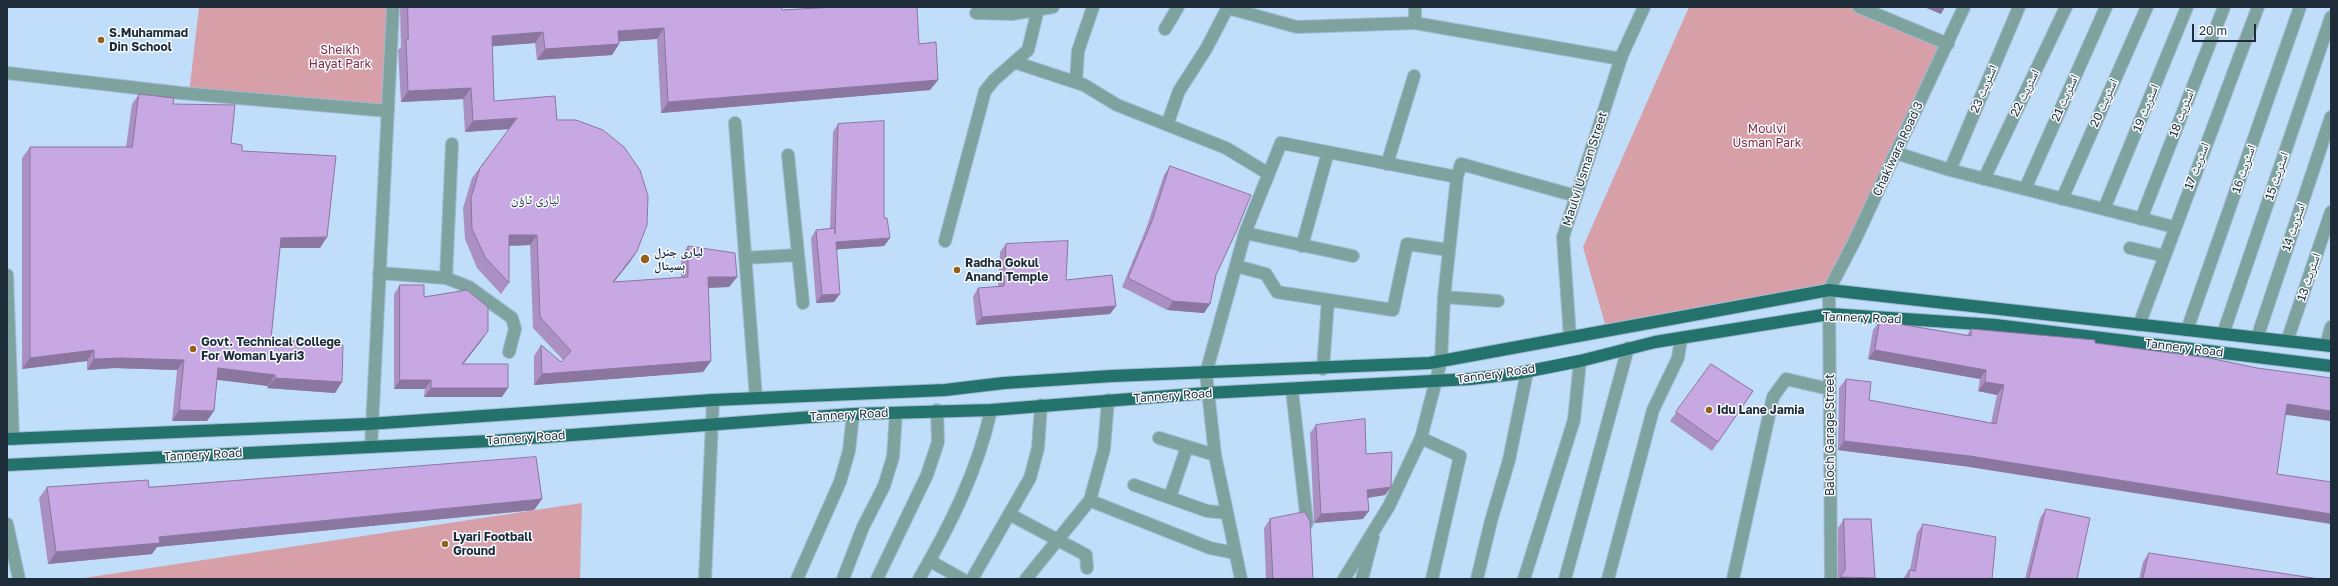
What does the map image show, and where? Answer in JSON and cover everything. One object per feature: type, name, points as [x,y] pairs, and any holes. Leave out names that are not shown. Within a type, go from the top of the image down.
[{"type":"main road","name":"Tannery Road","points":[[10,439],[371,424],[713,400],[945,390],[1004,383],[1112,376],[1323,369],[1441,361],[1829,290],[2328,345]]},
{"type":"main road","name":"Tannery Road","points":[[7,465],[491,441],[853,414],[937,410],[991,410],[1207,393],[1437,382],[1527,372],[1580,361],[1628,348],[1829,314],[1995,325],[2331,366]]},
{"type":"street","points":[[371,447],[393,7]]},
{"type":"street","points":[[976,13],[1012,14],[1053,7]]},
{"type":"street","points":[[1076,82],[1078,51],[1093,7]]},
{"type":"street","points":[[1165,29],[1178,7]]},
{"type":"street","points":[[1415,7],[1415,23]]},
{"type":"street","name":"Maulvi Usman Street","points":[[1570,337],[1563,238],[1621,59],[1644,7]]},
{"type":"street","points":[[1859,7],[1948,44]]},
{"type":"street","name":"Chakiwara Road 3","points":[[1829,290],[1948,44],[1964,7]]},
{"type":"street","name":"اسٹریٹ 23","points":[[1950,170],[2019,7]]},
{"type":"street","name":"اسٹریٹ 22","points":[[1984,179],[2066,7]]},
{"type":"street","name":"اسٹریٹ 21","points":[[2025,189],[2106,7]]},
{"type":"street","name":"اسٹریٹ 20","points":[[2062,199],[2147,7]]},
{"type":"street","name":"اسٹریٹ 19","points":[[2104,209],[2187,7]]},
{"type":"street","name":"اسٹریٹ 18","points":[[2141,219],[2224,7]]},
{"type":"street","name":"اسٹریٹ 17","points":[[2139,325],[2174,227],[2258,7]]},
{"type":"street","name":"اسٹریٹ 16","points":[[2188,330],[2300,7]]},
{"type":"street","points":[[1167,125],[1179,91],[1188,74],[1206,50],[1228,8],[1297,27],[1415,23],[1621,59]]},
{"type":"street","points":[[945,241],[985,91],[994,80],[1028,50],[1038,9]]},
{"type":"street","name":"اسٹریٹ 15","points":[[2223,334],[2331,17]]},
{"type":"street","points":[[1014,62],[1076,82],[1117,105],[1226,148],[1269,174]]},
{"type":"street","points":[[7,74],[189,94],[388,111]]},
{"type":"street","points":[[1387,164],[1414,76]]},
{"type":"street","name":"اسٹریٹ 14","points":[[2257,338],[2331,117]]},
{"type":"street","points":[[735,122],[756,398]]},
{"type":"street","points":[[1241,579],[1215,455],[1206,373],[1245,233],[1282,143],[1457,177]]},
{"type":"street","points":[[446,278],[452,144]]},
{"type":"street","points":[[1302,246],[1328,152]]},
{"type":"street","points":[[1896,153],[1950,170],[2174,227]]},
{"type":"street","points":[[788,155],[803,303]]},
{"type":"street","points":[[1344,579],[1389,506],[1421,438],[1437,382],[1441,361],[1444,297],[1457,177],[1461,164],[1576,196]]},
{"type":"street","name":"اسٹریٹ 13","points":[[2288,341],[2331,212]]},
{"type":"street","points":[[1245,233],[1353,256]]},
{"type":"street","points":[[1236,266],[1266,274],[1277,292],[1393,310],[1407,244],[1449,250]]},
{"type":"street","points":[[2130,248],[2164,256]]},
{"type":"street","points":[[745,258],[798,255]]},
{"type":"street","points":[[379,273],[446,278],[469,287],[512,318],[515,329],[509,352]]},
{"type":"street","points":[[7,275],[10,439]]},
{"type":"street","name":"Baloch Garage Street","points":[[1829,290],[1831,579]]},
{"type":"street","points":[[1444,297],[1498,301]]},
{"type":"street","points":[[1323,369],[1328,300]]},
{"type":"street","points":[[2328,345],[2331,327]]},
{"type":"street","points":[[1608,579],[1653,410],[1678,358],[1681,339]]},
{"type":"street","points":[[1565,579],[1628,348]]},
{"type":"street","points":[[1524,579],[1574,420],[1580,361]]},
{"type":"street","points":[[1477,579],[1491,520],[1509,460],[1527,372]]},
{"type":"street","points":[[1733,579],[1773,397],[1786,379],[1829,389]]},
{"type":"street","points":[[1292,390],[1307,524]]},
{"type":"street","points":[[705,579],[713,400]]},
{"type":"street","points":[[1026,579],[1090,500],[1104,449],[1108,400]]},
{"type":"street","points":[[972,579],[1030,478],[1038,448],[1041,405]]},
{"type":"street","points":[[877,579],[927,475],[938,442],[937,410]]},
{"type":"street","points":[[919,579],[930,561],[965,491],[984,441],[991,410]]},
{"type":"street","points":[[843,579],[863,527],[884,486],[893,457],[896,412]]},
{"type":"street","points":[[797,579],[840,482],[849,451],[853,414]]},
{"type":"street","points":[[1159,438],[1215,455]]},
{"type":"street","points":[[1421,438],[1460,456],[1432,579]]},
{"type":"street","points":[[1170,497],[1187,447]]},
{"type":"street","points":[[1134,485],[1207,511],[1227,513]]},
{"type":"street","points":[[1096,503],[1210,548],[1235,553]]},
{"type":"street","points":[[1009,514],[1057,541],[1086,555],[1087,568]]},
{"type":"street","points":[[1362,579],[1376,526]]},
{"type":"street","points":[[8,531],[15,578]]},
{"type":"street","points":[[930,561],[962,579]]},
{"type":"green space","name":"Sheikh Hayat Park","points":[[199,7],[393,7],[388,111],[189,94]]},
{"type":"green space","name":"Moulvi Usman Park","points":[[1689,7],[1859,7],[1948,44],[1829,290],[1607,331],[1583,247]]},
{"type":"green space","name":"Lyari Football Ground","points":[[582,503],[580,579],[84,578]]},
{"type":"building","points":[[408,7],[781,7],[782,10],[835,7],[917,7],[919,44],[936,42],[938,80],[668,102],[664,28],[618,31],[619,44],[545,49],[543,32],[492,36],[494,101],[555,96],[557,120],[576,120],[603,130],[624,147],[640,170],[648,196],[647,225],[637,251],[613,282],[688,277],[688,246],[735,253],[737,277],[708,277],[711,361],[542,374],[541,345],[561,362],[571,351],[540,317],[537,235],[509,235],[509,283],[485,257],[472,229],[471,198],[480,168],[517,118],[473,121],[471,88],[408,91],[406,40],[408,39]]},
{"type":"building","points":[[139,94],[174,98],[173,104],[235,105],[231,143],[242,145],[242,151],[336,156],[327,237],[281,238],[271,339],[343,345],[342,382],[275,378],[275,375],[218,368],[214,411],[179,410],[184,360],[122,358],[94,359],[94,350],[30,358],[30,147],[132,147]]},
{"type":"building","points":[[884,121],[884,218],[887,218],[890,238],[836,242],[840,294],[822,295],[816,230],[835,228],[835,234],[838,124]]},
{"type":"building","points":[[1170,166],[1251,195],[1216,275],[1210,304],[1173,301],[1128,278],[1152,221]]},
{"type":"building","points":[[1068,241],[1066,280],[1112,275],[1116,306],[982,317],[978,288],[1004,286],[1006,244]]},
{"type":"building","points":[[400,285],[424,285],[424,297],[467,290],[488,307],[488,331],[462,364],[508,364],[508,388],[431,388],[431,380],[400,380]]},
{"type":"building","points":[[1880,321],[1971,336],[1971,329],[2095,340],[2095,343],[2209,358],[2257,368],[2331,378],[2331,411],[2287,404],[2277,474],[2331,482],[2331,514],[1970,456],[1844,441],[1846,379],[1871,382],[1869,400],[1996,424],[2004,385],[1985,382],[1986,370],[1875,350]]},
{"type":"building","name":"Idu Lane Jamia","points":[[1711,364],[1753,391],[1718,442],[1676,412]]},
{"type":"building","points":[[1365,419],[1366,454],[1392,452],[1391,487],[1367,490],[1369,511],[1321,514],[1316,425]]},
{"type":"building","points":[[536,457],[542,499],[159,537],[160,543],[56,552],[47,487],[148,480],[149,487]]},
{"type":"building","points":[[2046,509],[2090,518],[2077,579],[2029,579]]},
{"type":"building","points":[[1305,512],[1310,521],[1313,579],[1273,579],[1270,519]]},
{"type":"building","points":[[1844,519],[1871,519],[1875,578],[1840,577],[1845,570]]},
{"type":"building","points":[[1923,524],[1996,537],[1992,579],[1909,579],[1909,570],[1915,571]]},
{"type":"building","points":[[2149,553],[2319,579],[2143,579]]},
{"type":"place","name":"S.Muhammad Din School","points":[[101,40]]},
{"type":"place","name":"لیاری جنرل ہسپتال","points":[[645,259]]},
{"type":"place","name":"Radha Gokul Anand Temple","points":[[957,270]]},
{"type":"place","name":"Govt. Technical College For Woman Lyari3","points":[[193,349]]},
{"type":"place","name":"Idu Lane Jamia","points":[[1709,410]]},
{"type":"place","name":"Lyari Football Ground","points":[[445,544]]},
{"type":"district","name":"لیاری ٹاؤن","points":[[535,200]]}]
